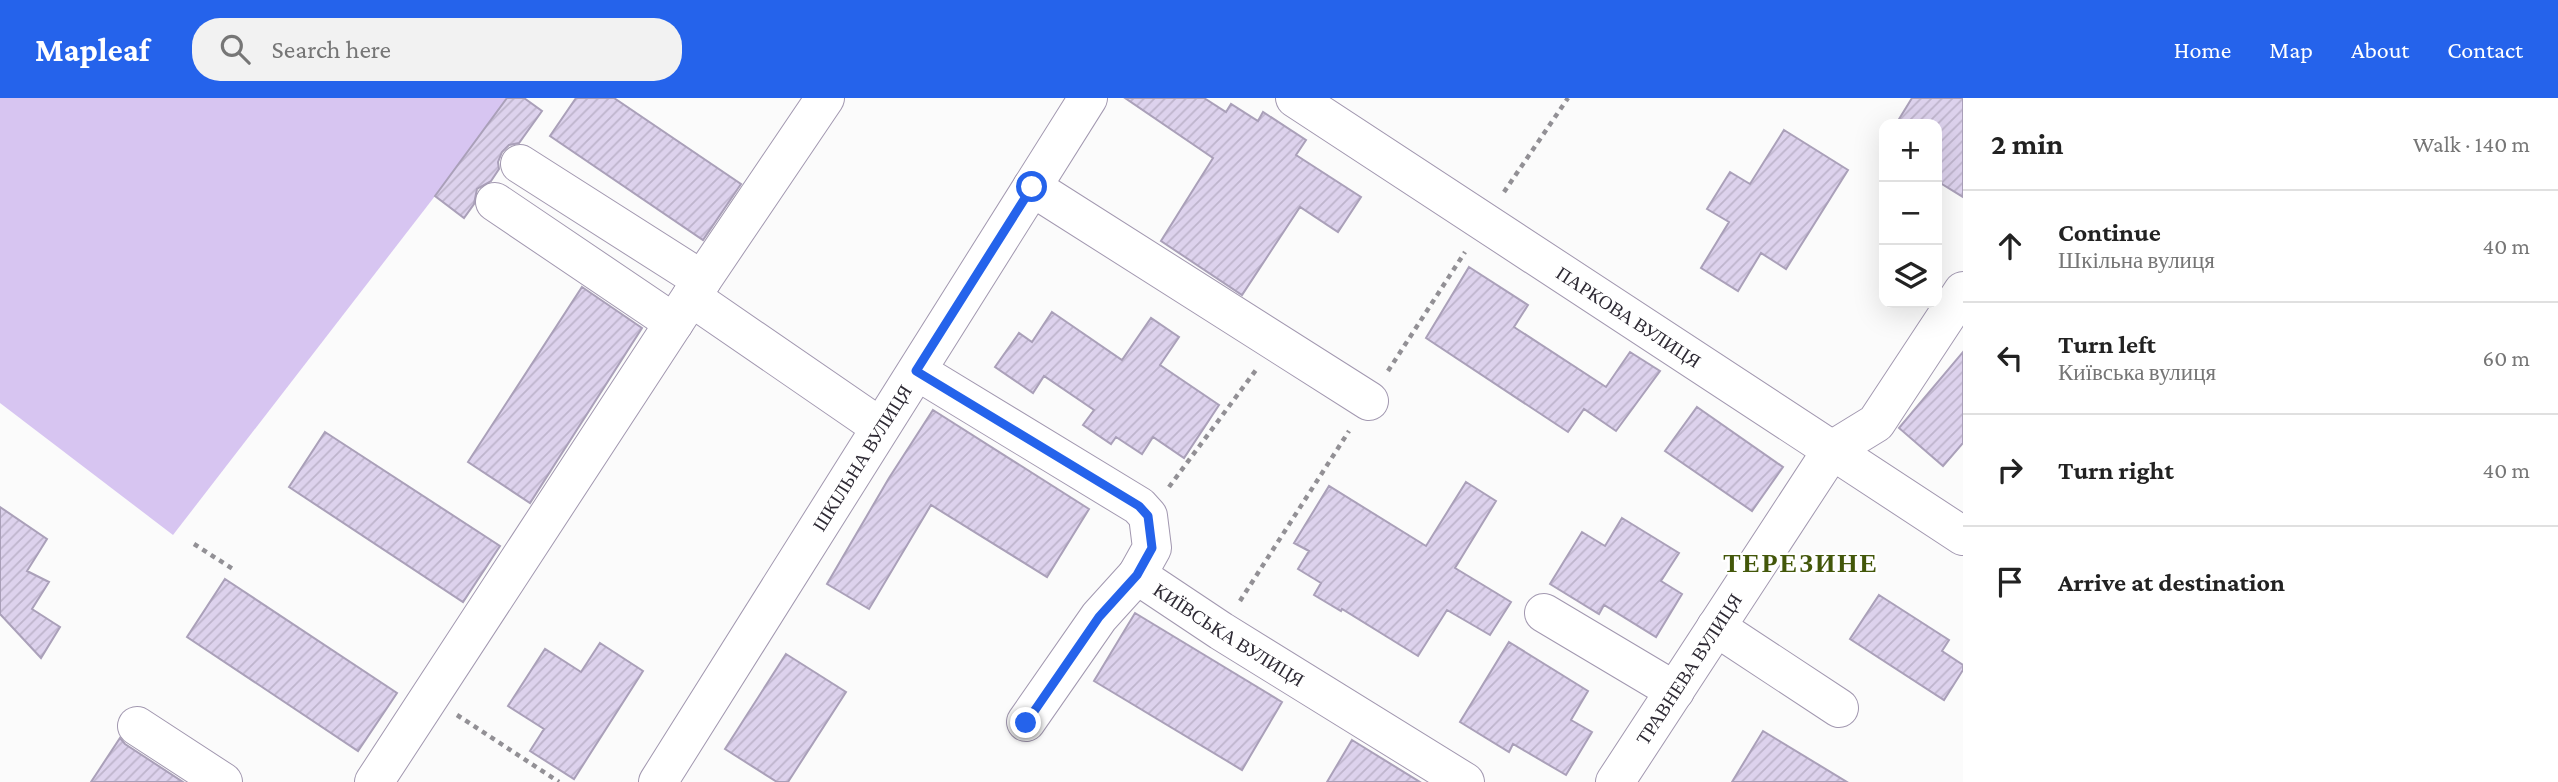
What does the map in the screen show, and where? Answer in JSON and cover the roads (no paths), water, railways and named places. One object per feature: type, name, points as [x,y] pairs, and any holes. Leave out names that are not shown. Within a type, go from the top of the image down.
[{"type":"street","points":[[374,782],[689,300],[825,98]]},
{"type":"street","name":"ШКІЛЬНА ВУЛИЦЯ","points":[[658,782],[1088,98]]},
{"type":"street","name":"ПАРКОВА ВУЛИЦЯ","points":[[1295,98],[1963,536]]},
{"type":"street","points":[[520,164],[689,300],[880,427]]},
{"type":"street","points":[[1032,187],[1368,401]]},
{"type":"street","points":[[495,202],[689,300]]},
{"type":"street","name":"ТРАВНЕВА ВУЛИЦЯ","points":[[1615,782],[1832,450],[1876,422],[1963,291]]},
{"type":"street","name":"КИЇВСЬКА ВУЛИЦЯ","points":[[916,371],[1139,506],[1148,516],[1152,548],[1137,575],[1221,631],[1465,782]]},
{"type":"street","points":[[1026,723],[1099,617],[1137,575]]},
{"type":"street","points":[[1544,613],[1675,691]]},
{"type":"street","points":[[1716,627],[1839,708]]},
{"type":"street","points":[[137,726],[223,782]]},
{"type":"district","name":"ТЕРЕЗИНЕ","points":[[1801,563]]}]
